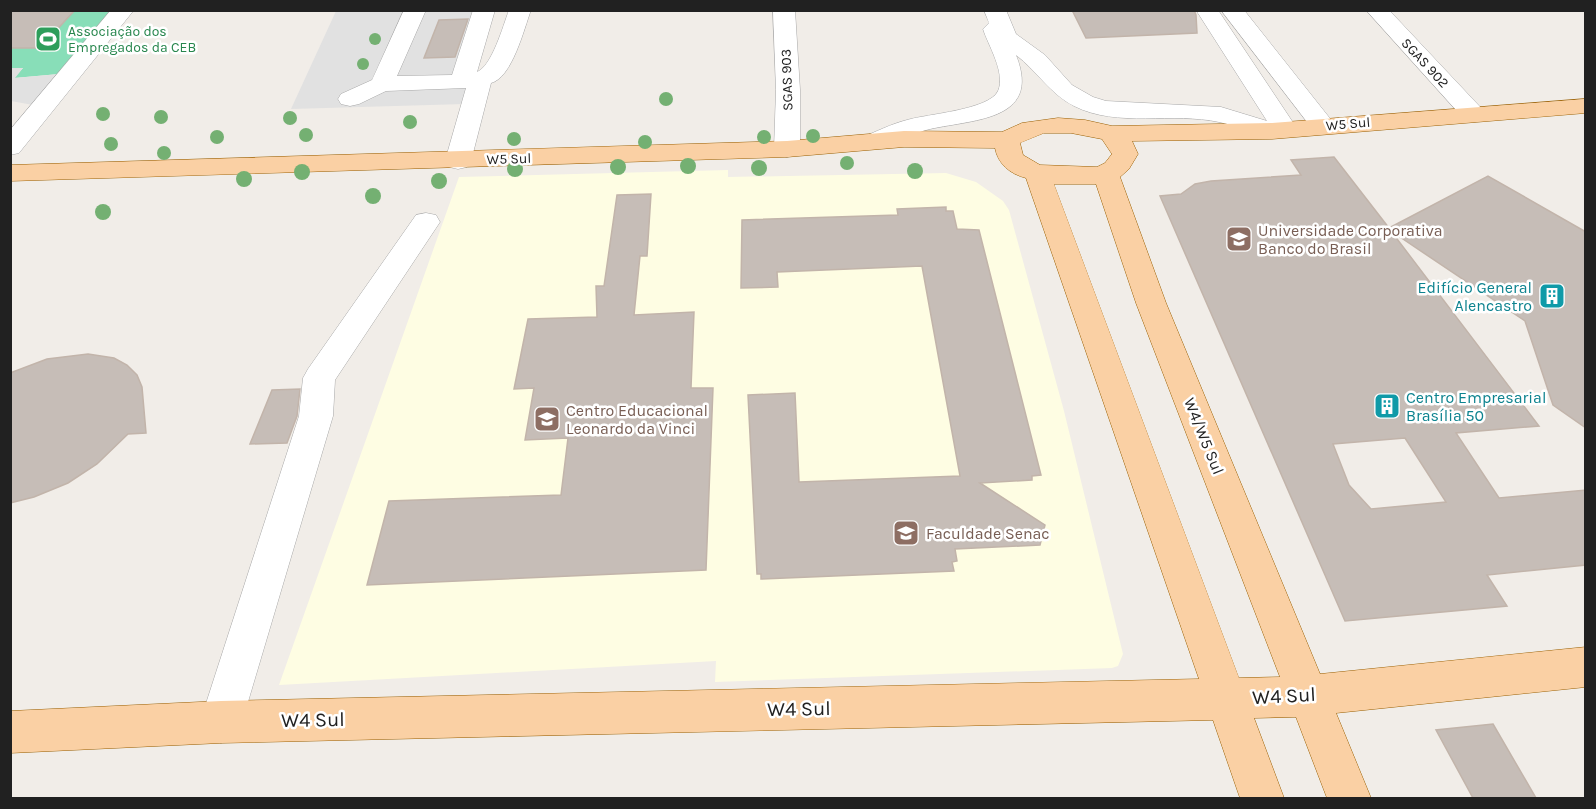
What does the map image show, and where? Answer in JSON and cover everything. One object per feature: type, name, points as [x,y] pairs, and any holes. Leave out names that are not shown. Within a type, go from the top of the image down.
[{"type":"main road","name":"W5 Sul","points":[[10,173],[787,150],[904,139],[1006,140],[1034,126],[1089,127],[1111,134],[1279,130],[1586,106]]},
{"type":"main road","points":[[1006,140],[1006,150],[1019,166],[1038,175],[1077,176],[1106,174],[1120,164],[1125,154],[1121,144],[1111,134]]},
{"type":"main road","name":"W4/W5 Sul","points":[[1106,174],[1151,303],[1349,798]]},
{"type":"main road","points":[[1038,175],[1262,798]]},
{"type":"main road","name":"W4 Sul","points":[[10,732],[221,722],[1308,696],[1586,667]]},
{"type":"street","points":[[10,147],[60,83],[123,10]]},
{"type":"street","points":[[382,84],[415,10]]},
{"type":"street","points":[[458,161],[484,10]]},
{"type":"street","points":[[350,99],[382,84],[471,81],[488,77],[498,66],[520,10]]},
{"type":"street","name":"SGAS 903","points":[[784,10],[788,90],[787,150]]},
{"type":"street","points":[[987,10],[1003,56],[1011,71]]},
{"type":"street","points":[[995,10],[1006,37],[1045,68],[1073,97],[1096,106],[1139,111],[1221,114],[1279,130]]},
{"type":"street","points":[[1207,10],[1279,130]]},
{"type":"street","points":[[1232,10],[1323,126]]},
{"type":"street","name":"SGAS 902","points":[[1377,10],[1474,115]]},
{"type":"street","points":[[869,143],[916,125],[992,107],[1009,92],[1011,65],[1020,62],[1045,68]]},
{"type":"street","points":[[10,120],[60,83]]},
{"type":"street","points":[[221,722],[316,416],[319,378],[426,222]]},
{"type":"shaded area","points":[[336,11],[492,11],[465,104],[291,109]]},
{"type":"shaded area","points":[[11,68],[23,68],[15,78],[59,74],[33,105],[11,101]]},
{"type":"shaded area","points":[[728,170],[728,177],[946,173],[976,182],[1003,201],[1009,210],[1064,411],[1123,654],[1118,666],[715,682],[716,661],[279,685],[459,177]]},
{"type":"green space","name":"Associação dos Empregados da CEB","points":[[10,11],[110,11],[59,74],[14,78],[23,68],[11,68]]},
{"type":"building","points":[[10,10],[75,10],[40,48],[10,48]]},
{"type":"building","points":[[1072,10],[1194,10],[1197,33],[1086,38]]},
{"type":"building","points":[[468,19],[455,57],[424,58],[439,20]]},
{"type":"building","name":"Centro Empresarial Brasília 50","points":[[1334,157],[1389,228],[1488,176],[1586,232],[1586,428],[1553,405],[1525,321],[1391,231],[1539,426],[1456,433],[1499,498],[1586,490],[1586,565],[1487,575],[1507,606],[1345,621],[1160,196],[1181,194],[1195,184],[1211,181],[1301,175],[1291,160]],"holes":[[[1405,438],[1446,502],[1371,509],[1349,485],[1333,444]]]},
{"type":"building","points":[[651,194],[647,256],[640,256],[634,315],[694,312],[691,388],[713,388],[706,570],[367,585],[389,501],[561,495],[568,438],[525,440],[534,388],[514,389],[528,319],[597,317],[596,286],[604,286],[617,195]]},
{"type":"building","points":[[946,207],[946,211],[953,211],[957,229],[979,230],[1041,475],[1032,476],[1032,480],[980,483],[1045,525],[1040,545],[955,549],[957,561],[952,562],[954,571],[761,579],[761,574],[757,574],[748,395],[795,393],[799,482],[960,476],[922,266],[777,272],[778,287],[741,288],[742,220],[898,215],[897,209]]},
{"type":"building","points":[[88,354],[114,358],[127,365],[137,375],[142,387],[146,433],[128,434],[97,464],[68,483],[34,497],[10,503],[10,373],[47,359]]},
{"type":"building","points":[[300,389],[297,416],[287,443],[250,444],[272,390]]},
{"type":"building","points":[[1493,724],[1536,798],[1473,798],[1436,730]]},
{"type":"place","name":"Associação dos Empregados da CEB","points":[[48,39]]},
{"type":"place","name":"Universidade Corporativa Banco do Brasil","points":[[1239,239]]},
{"type":"place","name":"Edifício General Alencastro","points":[[1552,296]]},
{"type":"place","name":"Centro Empresarial Brasília 50","points":[[1387,406]]},
{"type":"place","name":"Centro Educacional Leonardo da Vinci","points":[[547,419]]},
{"type":"place","name":"Faculdade Senac","points":[[906,533]]}]
